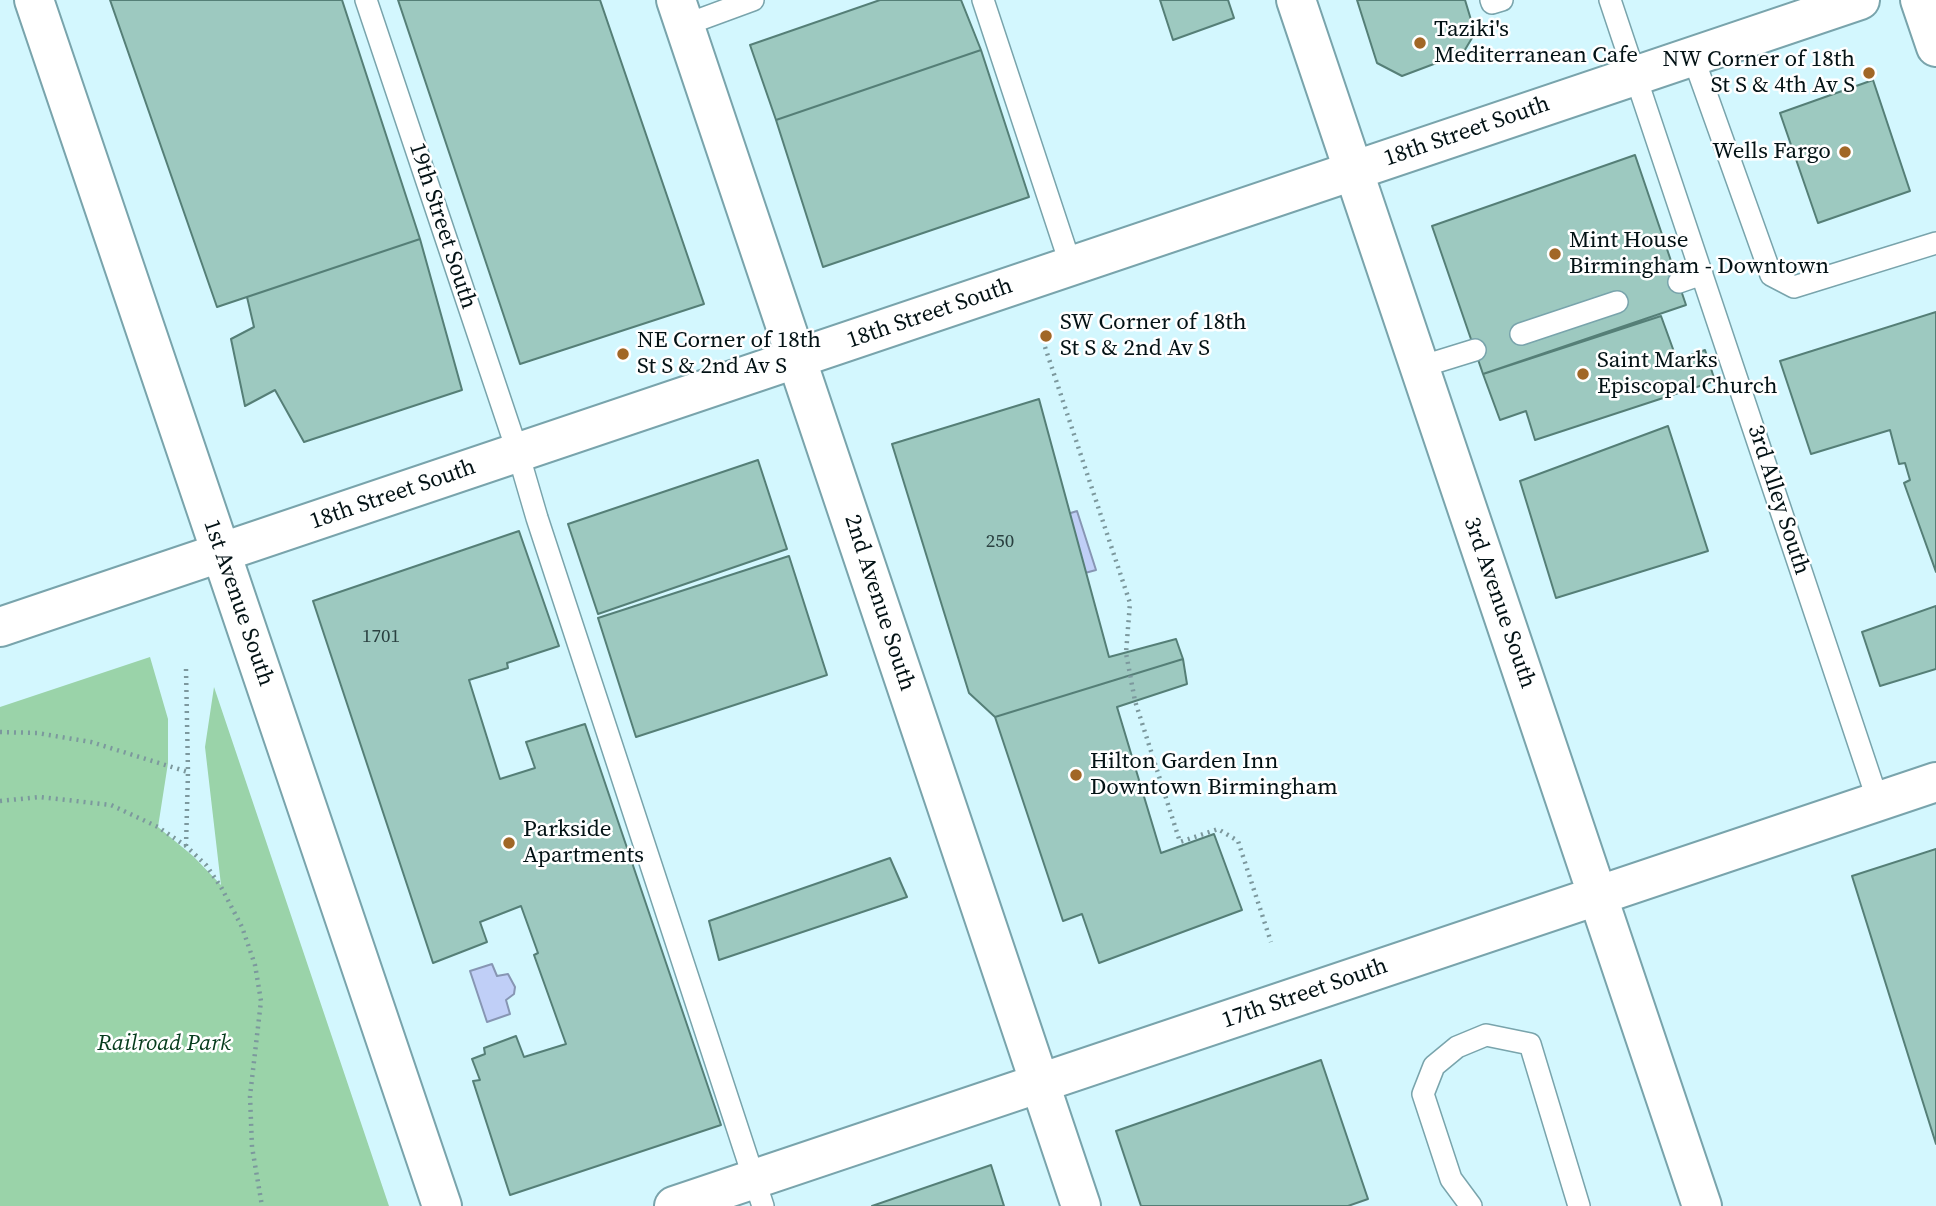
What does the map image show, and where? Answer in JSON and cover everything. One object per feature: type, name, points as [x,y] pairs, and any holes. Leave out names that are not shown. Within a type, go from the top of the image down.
[{"type":"street","name":"1st Avenue South","points":[[34,0],[442,1206]]},
{"type":"street","name":"3rd Avenue South","points":[[1296,0],[1702,1206]]},
{"type":"street","name":"18th Street South","points":[[0,627],[1860,0]]},
{"type":"street","points":[[1920,0],[1936,47]]},
{"type":"street","name":"2nd Avenue South","points":[[680,12],[1081,1206]]},
{"type":"street","name":"17th Street South","points":[[674,1206],[759,1192],[1039,1083],[1936,782]]},
{"type":"lane","name":"19th Street South","points":[[366,0],[518,453],[759,1192]]},
{"type":"lane","points":[[680,12],[752,0]]},
{"type":"lane","points":[[983,0],[1071,266]]},
{"type":"lane","points":[[1491,0],[1492,3],[1502,0]]},
{"type":"lane","name":"3rd Alley South","points":[[1610,0],[1878,801]]},
{"type":"lane","points":[[1693,57],[1771,275],[1794,287],[1936,243]]},
{"type":"lane","points":[[1679,282],[1702,274]]},
{"type":"lane","points":[[1521,334],[1617,302]]},
{"type":"lane","points":[[1420,367],[1475,350]]},
{"type":"lane","points":[[1471,1206],[1451,1179],[1423,1094],[1434,1066],[1457,1047],[1486,1035],[1530,1044],[1579,1206]]},
{"type":"path","points":[[1045,347],[1130,603],[1126,653],[1135,701],[1180,842],[1218,829],[1238,841],[1271,942]]},
{"type":"path","points":[[186,669],[186,846]]},
{"type":"path","points":[[0,732],[37,733],[90,742],[188,772]]},
{"type":"path","points":[[0,801],[40,797],[111,805],[158,827],[186,846],[206,865],[222,887],[242,927],[255,965],[261,1001],[250,1108],[252,1147],[262,1206]]},
{"type":"green space","name":"Railroad Park","points":[[150,657],[168,719],[168,763],[158,827],[193,856],[221,885],[205,747],[214,687],[389,1206],[0,1206],[0,707]]},
{"type":"water","points":[[1077,511],[1096,570],[1074,576],[1055,518]]},
{"type":"water","points":[[492,964],[497,976],[508,974],[515,987],[514,994],[506,1000],[510,1014],[487,1022],[470,971]]},
{"type":"building","points":[[110,0],[342,0],[420,239],[217,307]]},
{"type":"building","points":[[398,0],[600,0],[704,304],[520,364]]},
{"type":"building","points":[[880,0],[961,0],[981,50],[776,120],[750,45]]},
{"type":"building","points":[[1160,0],[1228,0],[1234,18],[1173,40]]},
{"type":"building","name":"Taziki's Mediterranean Cafe","points":[[1357,0],[1465,0],[1475,33],[1463,53],[1402,76],[1377,63]]},
{"type":"building","points":[[981,50],[1029,197],[823,267],[776,120]]},
{"type":"building","name":"Wells Fargo","points":[[1873,80],[1910,191],[1818,223],[1780,113]]},
{"type":"building","name":"Mint House Birmingham - Downtown","points":[[1635,155],[1686,305],[1483,374],[1432,226]]},
{"type":"building","points":[[420,239],[462,390],[304,442],[275,390],[245,406],[231,339],[254,327],[247,297]]},
{"type":"building","points":[[1936,312],[1936,572],[1904,483],[1910,480],[1905,463],[1899,464],[1890,430],[1811,454],[1780,361]]},
{"type":"building","points":[[1661,316],[1677,360],[1705,350],[1715,381],[1535,440],[1526,411],[1500,420],[1483,374]]},
{"type":"building","points":[[1039,399],[1109,657],[1176,639],[1183,659],[995,717],[969,693],[892,444]]},
{"type":"building","points":[[1668,426],[1708,551],[1556,598],[1520,481]]},
{"type":"building","points":[[758,460],[787,549],[598,614],[568,524]]},
{"type":"building","name":"Parkside Apartments","points":[[519,531],[559,646],[507,663],[508,668],[469,680],[500,779],[535,768],[526,742],[585,724],[721,1125],[510,1195],[473,1081],[480,1080],[472,1059],[485,1054],[484,1048],[516,1036],[524,1057],[566,1044],[534,955],[538,953],[521,906],[480,922],[487,942],[433,963],[313,601]]},
{"type":"building","points":[[789,556],[827,675],[636,737],[598,618]]},
{"type":"building","points":[[1936,606],[1936,669],[1880,686],[1862,632]]},
{"type":"building","name":"Hilton Garden Inn Downtown Birmingham","points":[[1183,659],[1187,684],[1117,707],[1161,853],[1214,834],[1242,910],[1099,963],[1082,914],[1063,921],[995,717]]},
{"type":"building","points":[[1936,849],[1936,1144],[1852,876]]},
{"type":"building","points":[[890,858],[907,897],[719,960],[709,921]]},
{"type":"building","points":[[1321,1060],[1368,1199],[1348,1206],[1141,1206],[1116,1131]]},
{"type":"building","points":[[991,1165],[1004,1206],[872,1206]]},
{"type":"place","name":"Taziki's Mediterranean Cafe","points":[[1420,43]]},
{"type":"place","name":"NW Corner of 18th St S & 4th Av S","points":[[1869,73]]},
{"type":"place","name":"Wells Fargo","points":[[1845,152]]},
{"type":"place","name":"Mint House Birmingham - Downtown","points":[[1555,254]]},
{"type":"place","name":"SW Corner of 18th St S & 2nd Av S","points":[[1046,336]]},
{"type":"place","name":"NE Corner of 18th St S & 2nd Av S","points":[[623,354]]},
{"type":"place","name":"Saint Marks Episcopal Church","points":[[1583,374]]},
{"type":"place","name":"Hilton Garden Inn Downtown Birmingham","points":[[1076,775]]},
{"type":"place","name":"Parkside Apartments","points":[[509,843]]}]
